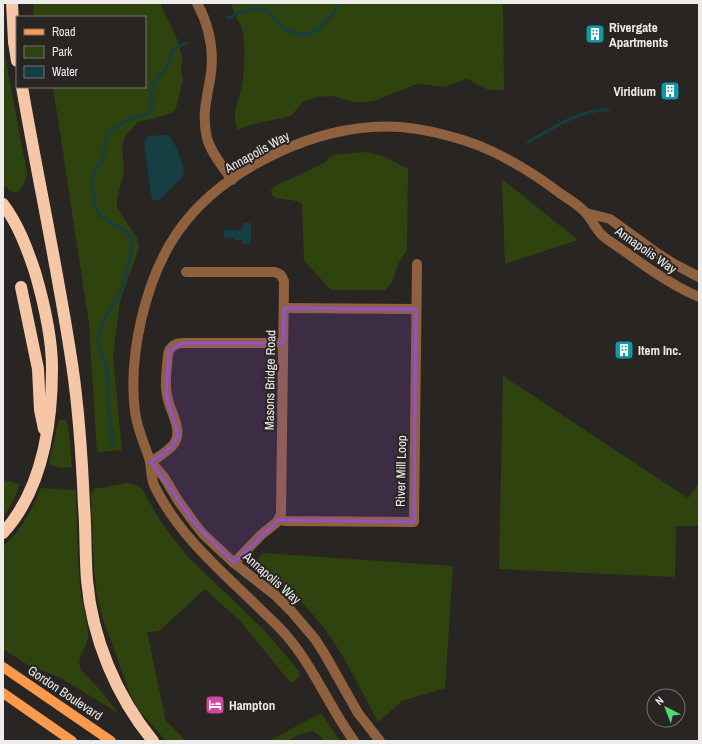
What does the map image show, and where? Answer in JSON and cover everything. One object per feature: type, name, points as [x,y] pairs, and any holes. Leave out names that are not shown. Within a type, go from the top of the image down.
[{"type":"highway","points":[[12,3],[16,55]]},
{"type":"highway","points":[[22,88],[71,356],[82,455],[87,581],[91,608],[98,634],[118,689],[130,710],[153,741]]},
{"type":"highway","points":[[3,204],[19,229],[40,288],[50,342],[52,368],[50,410],[42,454],[25,504],[5,529]]},
{"type":"highway","points":[[21,287],[38,369],[40,410],[46,436]]},
{"type":"main road","name":"Gordon Boulevard","points":[[3,667],[111,741]]},
{"type":"main road","points":[[3,693],[72,741]]},
{"type":"street","points":[[197,3],[206,24],[212,46],[212,71],[204,110],[207,138],[214,154],[232,180]]},
{"type":"street","name":"Annapolis Way","points":[[354,741],[339,721],[309,665],[298,650],[283,631],[215,566],[194,543],[173,518],[153,483],[151,462],[138,425],[135,411],[134,370],[137,337],[141,319],[156,272],[176,233],[198,207],[213,194],[232,180],[271,156],[322,135],[374,127],[405,127],[453,136],[504,157],[528,170],[586,213],[601,234],[672,284],[699,297]]},
{"type":"street","name":"Annapolis Way","points":[[586,213],[610,219],[657,253],[699,277]]},
{"type":"street","name":"River Mill Loop","points":[[279,519],[285,521],[414,522],[417,264]]},
{"type":"street","name":"Masons Bridge Road","points":[[186,272],[275,272],[283,276],[284,308],[281,510],[279,519]]},
{"type":"street","points":[[284,308],[416,309]]},
{"type":"street","points":[[151,462],[171,447],[178,435],[178,429],[166,389],[168,355],[172,346],[177,343],[283,344]]},
{"type":"street","name":"Annapolis Way","points":[[151,462],[164,477],[194,524],[234,563],[275,595],[315,639],[358,713],[380,741]]},
{"type":"street","points":[[234,563],[260,535],[279,519]]},
{"type":"highlighted area","points":[[284,308],[416,309],[414,522],[279,520],[234,563],[195,524],[151,462],[171,447],[178,435],[166,395],[169,350],[183,343],[283,343]]},
{"type":"green space","points":[[34,3],[160,3],[177,39],[182,56],[181,71],[183,78],[176,109],[173,112],[163,116],[138,122],[126,135],[122,145],[124,172],[117,199],[117,208],[137,238],[139,248],[120,301],[113,357],[122,450],[97,452],[89,324],[53,88],[146,88],[146,16],[33,16]]},
{"type":"green space","points":[[231,3],[503,3],[504,90],[486,89],[466,79],[444,87],[422,84],[414,85],[374,101],[366,102],[354,102],[332,96],[317,97],[303,102],[291,116],[250,125],[238,130],[235,111],[242,86],[244,47],[242,29]]},
{"type":"green space","points":[[3,30],[5,56],[27,173],[22,188],[14,193],[3,185]]},
{"type":"green space","points":[[365,152],[383,156],[408,169],[407,251],[399,263],[391,284],[385,290],[331,290],[304,261],[302,204],[297,201],[275,198],[272,195],[271,190],[275,186],[324,163],[333,155]]},
{"type":"green space","points":[[502,179],[578,240],[505,264]]},
{"type":"green space","points":[[503,376],[688,498],[699,483],[699,526],[676,526],[675,577],[499,569]]},
{"type":"green space","points":[[60,420],[65,420],[68,425],[72,467],[62,468],[49,465],[58,422]]},
{"type":"green space","points":[[3,480],[20,484],[14,499],[3,518]]},
{"type":"green space","points":[[127,483],[137,485],[142,489],[161,522],[186,555],[265,631],[300,672],[299,677],[293,682],[289,681],[241,622],[205,589],[159,631],[147,632],[166,721],[186,741],[166,741],[138,709],[130,694],[102,616],[97,595],[94,570],[91,494],[94,489]]},
{"type":"green space","points":[[41,488],[76,490],[77,542],[81,594],[88,633],[87,643],[79,660],[79,665],[81,670],[101,691],[119,714],[63,679],[28,665],[3,649],[3,546],[21,527]]},
{"type":"green space","points":[[263,553],[453,566],[445,688],[402,701],[378,722],[346,661],[331,638],[300,600],[257,559]]},
{"type":"green space","points":[[321,713],[340,741],[323,741],[320,736],[313,731],[297,735],[288,741],[269,741]]},
{"type":"water","points":[[168,135],[179,154],[184,175],[162,198],[154,201],[151,194],[144,142],[148,136]]},
{"type":"water","points":[[243,223],[251,223],[251,244],[243,244],[243,240],[234,240],[234,238],[224,238],[224,230],[242,230]]},
{"type":"waterway","points":[[228,18],[240,12],[260,8],[267,10],[284,28],[294,33],[310,33],[323,24],[341,3]]},
{"type":"waterway","points":[[112,446],[107,371],[98,339],[102,324],[116,301],[124,281],[132,243],[130,237],[121,228],[108,221],[97,212],[92,179],[95,171],[102,161],[105,151],[105,140],[108,134],[121,124],[130,119],[146,114],[151,110],[153,106],[151,94],[153,84],[169,64],[173,51],[177,47],[186,43]]},
{"type":"waterway","points":[[528,142],[577,116],[608,110]]},
{"type":"place","name":"Rivergate Apartments","points":[[595,34]]},
{"type":"place","name":"Viridium","points":[[670,91]]},
{"type":"place","name":"Item Inc.","points":[[624,350]]},
{"type":"place","name":"Hampton","points":[[215,705]]}]
